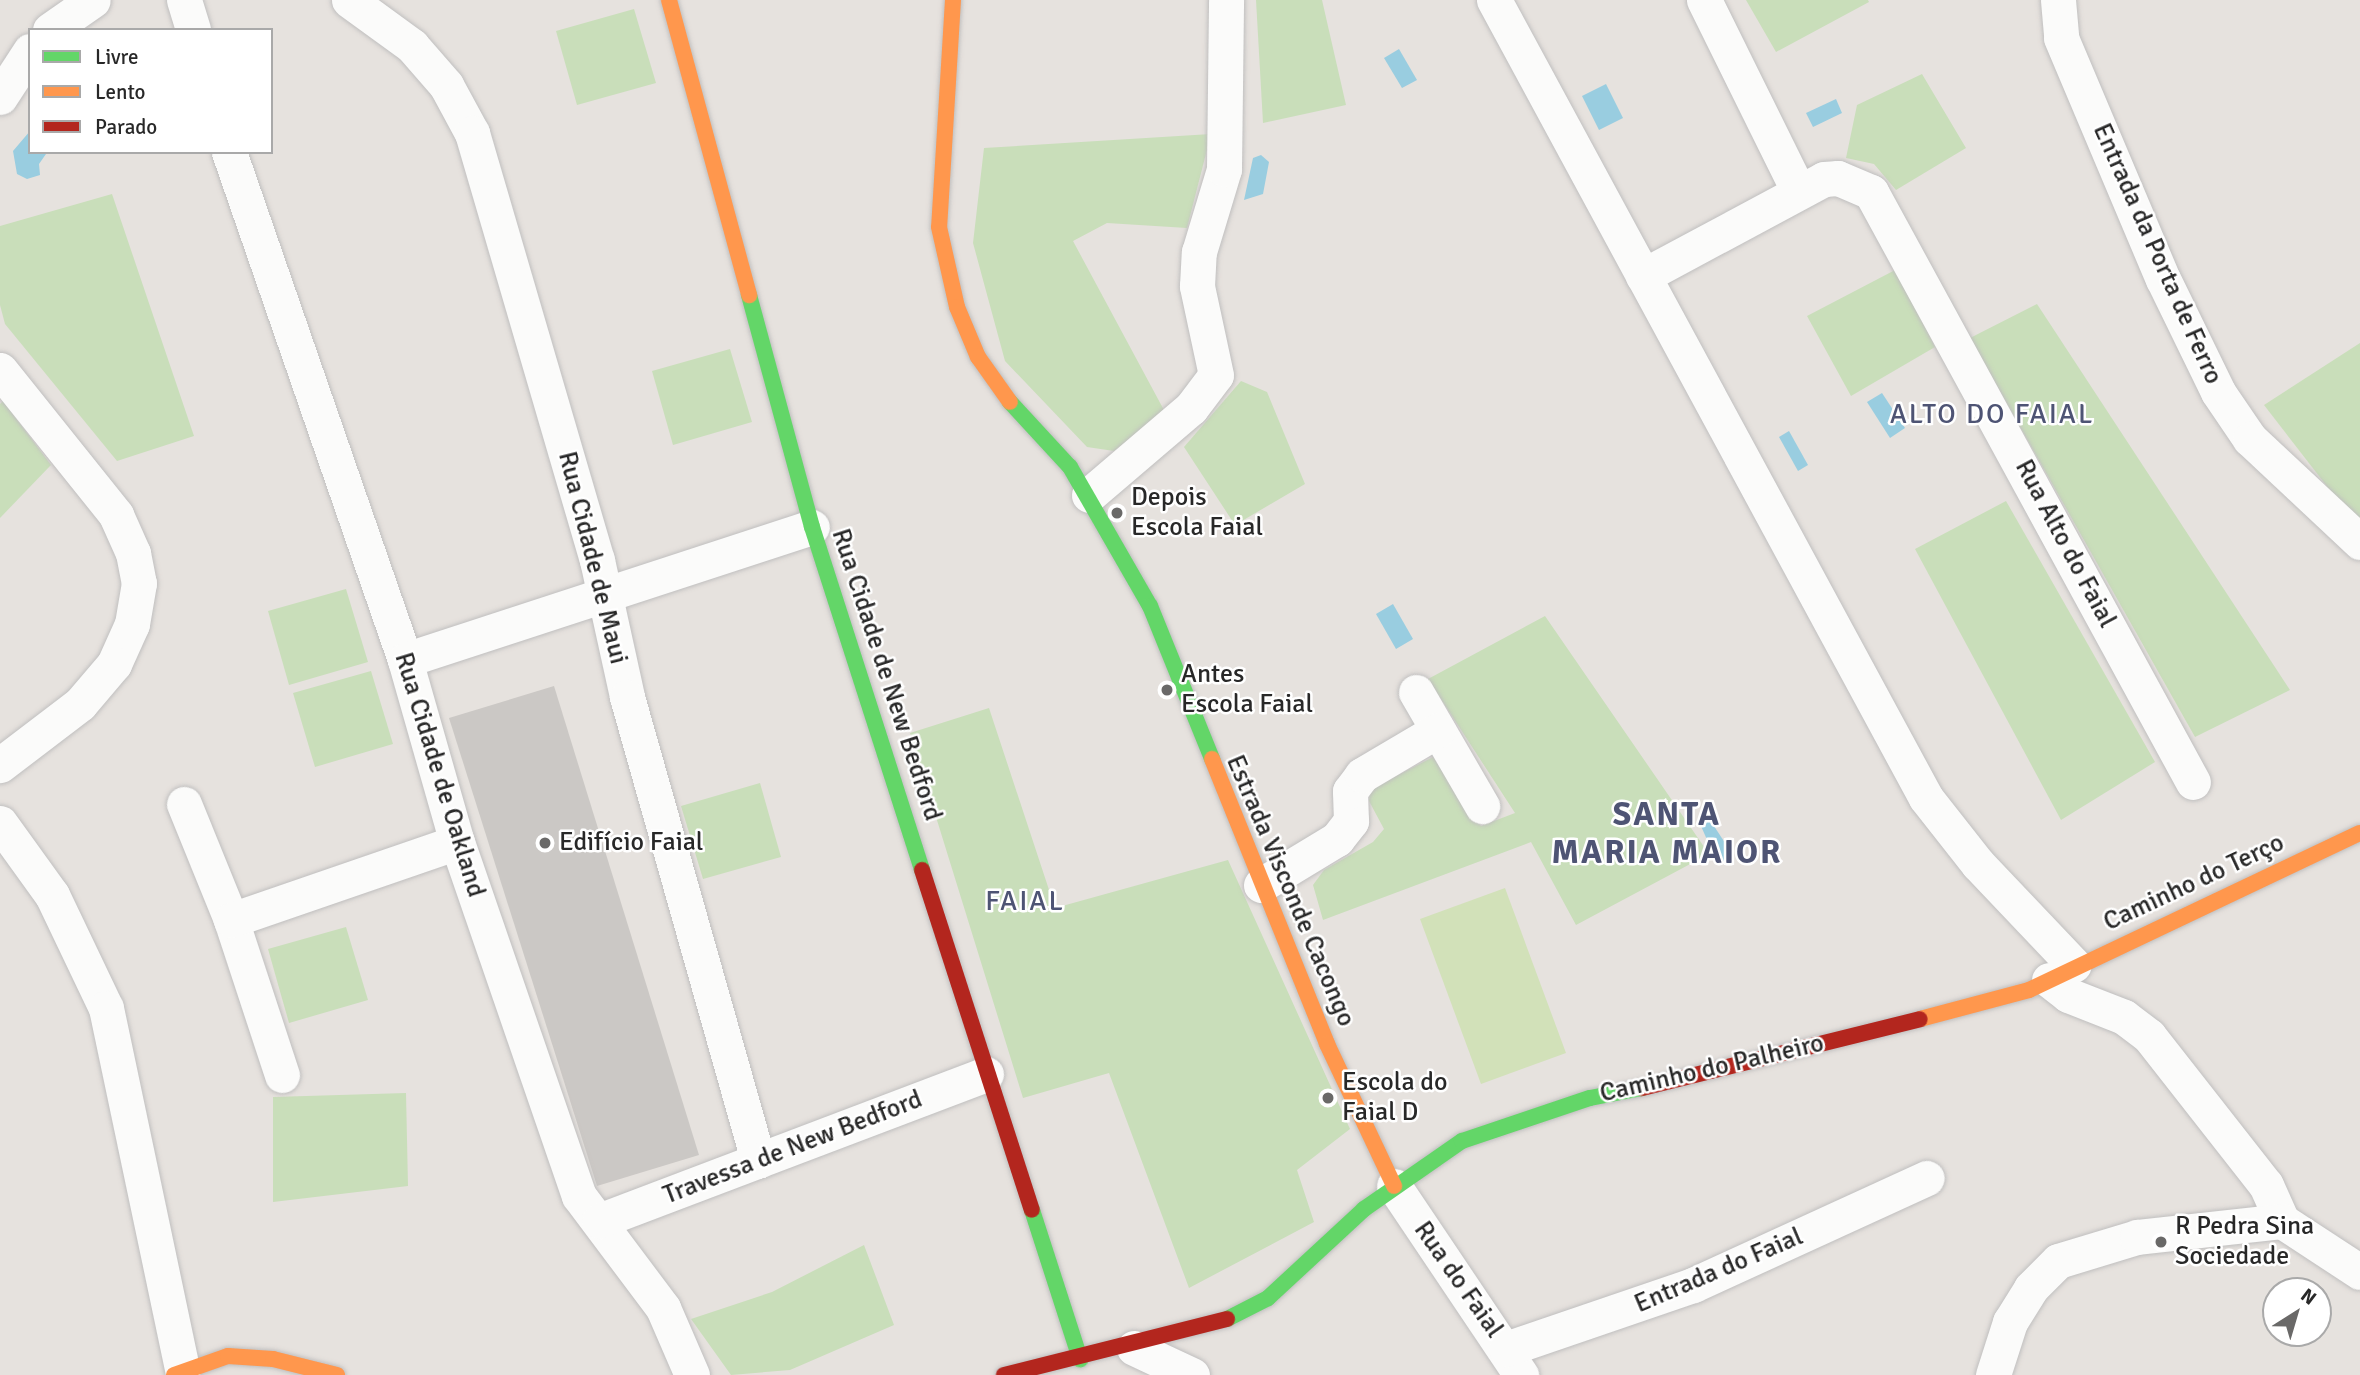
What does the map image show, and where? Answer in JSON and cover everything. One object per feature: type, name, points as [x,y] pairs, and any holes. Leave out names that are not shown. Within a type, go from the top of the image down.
[{"type":"street","points":[[53,28],[93,0]]},
{"type":"street","points":[[184,0],[192,28]]},
{"type":"street","name":"Rua Cidade de Maui","points":[[349,0],[412,46],[446,85],[472,133],[597,560],[601,592],[758,1161]]},
{"type":"street","name":"Rua Cidade de New Bedford","points":[[669,0],[812,527],[1080,1359]]},
{"type":"street","name":"Estrada Visconde Cacongo","points":[[953,0],[939,227],[946,273],[978,357],[1089,495],[1150,606],[1261,885],[1394,1186]]},
{"type":"street","points":[[1089,495],[1191,408],[1216,375],[1197,286],[1199,252],[1224,169],[1226,0]]},
{"type":"street","points":[[1494,0],[1926,797],[2062,972],[2068,995],[2124,1017],[2149,1036],[2266,1185],[2282,1221],[2360,1272]]},
{"type":"street","points":[[1704,0],[1798,190]]},
{"type":"street","name":"Entrada da Porta de Ferro","points":[[2058,0],[2062,38],[2163,279],[2218,392],[2250,439],[2360,542]]},
{"type":"street","points":[[0,97],[28,54]]},
{"type":"street","name":"Rua Cidade de Oakland","points":[[230,154],[405,660],[457,842],[579,1196],[663,1308],[692,1375]]},
{"type":"street","name":"Rua Alto do Faial","points":[[1643,276],[1798,190],[1838,178],[1871,191],[2193,782]]},
{"type":"street","points":[[0,370],[116,515],[134,553],[139,583],[132,624],[114,664],[80,704],[0,765]]},
{"type":"street","points":[[405,660],[601,592],[812,527]]},
{"type":"street","points":[[1416,692],[1482,806]]},
{"type":"street","points":[[1261,885],[1338,839],[1351,821],[1350,791],[1362,775],[1438,730]]},
{"type":"street","points":[[184,804],[231,920],[282,1075]]},
{"type":"street","points":[[0,822],[52,895],[106,1008],[178,1373],[228,1356],[273,1359],[337,1375]]},
{"type":"street","name":"Caminho do Terço","points":[[2062,972],[2360,833]]},
{"type":"street","points":[[231,920],[457,842]]},
{"type":"street","name":"Caminho do Palheiro","points":[[1004,1375],[1134,1348],[1216,1325],[1268,1298],[1394,1186],[1462,1141],[1524,1117],[2007,998],[2062,972]]},
{"type":"street","name":"Travessa de New Bedford","points":[[599,1221],[986,1074]]},
{"type":"street","name":"Entrada do Faial","points":[[1513,1362],[1693,1285],[1927,1178]]},
{"type":"street","name":"Rua do Faial","points":[[1394,1186],[1513,1362]]},
{"type":"street","points":[[1993,1375],[2010,1322],[2031,1288],[2059,1261],[2137,1237],[2282,1221]]},
{"type":"street","points":[[1134,1348],[1192,1375]]},
{"type":"green space","points":[[1256,0],[1322,0],[1346,105],[1263,123]]},
{"type":"green space","points":[[1746,0],[1868,0],[1869,2],[1776,52]]},
{"type":"green space","points":[[634,9],[656,83],[577,105],[556,31]]},
{"type":"green space","points":[[1922,74],[1966,148],[1896,190],[1874,164],[1846,158],[1857,105]]},
{"type":"green space","points":[[1211,134],[1187,228],[1107,223],[1073,241],[1165,412],[1114,451],[1087,447],[1005,361],[973,243],[984,148]]},
{"type":"green space","points":[[112,194],[194,436],[117,461],[5,324],[0,305],[0,226]]},
{"type":"green space","points":[[1897,269],[1935,347],[1851,396],[1807,316]]},
{"type":"green space","points":[[2037,304],[2290,690],[2195,737],[1970,338]]},
{"type":"green space","points":[[2360,343],[2360,529],[2264,405]]},
{"type":"green space","points":[[730,349],[752,422],[673,445],[652,371]]},
{"type":"green space","points":[[1241,381],[1267,392],[1305,484],[1235,525],[1184,447]]},
{"type":"green space","points":[[3,401],[51,465],[0,518],[0,404]]},
{"type":"green space","points":[[2006,501],[2155,762],[2061,820],[1915,549]]},
{"type":"green space","points":[[346,589],[368,662],[289,685],[268,611]]},
{"type":"green space","points":[[1545,616],[1709,854],[1576,925],[1531,842],[1323,920],[1313,885],[1324,870],[1373,842],[1384,829],[1369,801],[1371,789],[1433,757],[1481,826],[1515,813],[1428,679]]},
{"type":"green space","points":[[371,671],[393,744],[315,767],[293,693]]},
{"type":"green space","points":[[989,708],[1055,908],[1228,860],[1350,1129],[1297,1170],[1314,1222],[1189,1288],[1109,1073],[1023,1098],[910,733]]},
{"type":"green space","points":[[760,783],[781,857],[703,879],[681,806]]},
{"type":"green space","points":[[1505,888],[1566,1053],[1481,1084],[1420,919]]},
{"type":"green space","points":[[346,927],[368,1000],[289,1023],[268,949]]},
{"type":"green space","points":[[406,1093],[408,1186],[273,1202],[273,1097]]},
{"type":"green space","points":[[864,1245],[894,1325],[790,1370],[731,1375],[691,1319],[772,1292]]},
{"type":"water","points":[[1399,49],[1417,80],[1402,88],[1384,58]]},
{"type":"water","points":[[1606,84],[1623,118],[1599,130],[1582,96]]},
{"type":"water","points":[[1836,99],[1842,113],[1813,127],[1806,113]]},
{"type":"water","points":[[28,133],[28,154],[46,154],[39,164],[40,175],[27,179],[17,174],[13,151]]},
{"type":"water","points":[[1261,155],[1269,162],[1263,194],[1244,200],[1253,158]]},
{"type":"water","points":[[1882,393],[1905,428],[1890,438],[1867,402]]},
{"type":"water","points":[[1789,431],[1808,465],[1798,471],[1779,437]]},
{"type":"water","points":[[1393,604],[1413,639],[1396,649],[1376,614]]},
{"type":"water","points":[[1710,820],[1733,855],[1718,865],[1701,826]]},
{"type":"building","points":[[554,686],[699,1155],[597,1186],[449,718]]},
{"type":"traffic: fast","points":[[749,295],[812,527],[922,870]]},
{"type":"traffic: fast","points":[[1010,402],[1070,467],[1150,606],[1212,759]]},
{"type":"traffic: fast","points":[[1227,1319],[1268,1298],[1364,1209],[1462,1141],[1590,1098],[1642,1088]]},
{"type":"traffic: fast","points":[[1032,1210],[1080,1359]]},
{"type":"traffic: slow","points":[[669,0],[749,295]]},
{"type":"traffic: slow","points":[[953,0],[939,227],[957,307],[978,357],[1010,402]]},
{"type":"traffic: slow","points":[[1212,759],[1327,1044],[1394,1186]]},
{"type":"traffic: slow","points":[[1920,1019],[2029,990],[2360,833]]},
{"type":"traffic: slow","points":[[174,1375],[228,1356],[273,1359],[337,1375]]},
{"type":"traffic: jam","points":[[922,870],[1032,1210]]},
{"type":"traffic: jam","points":[[1642,1088],[1920,1019]]},
{"type":"traffic: jam","points":[[1004,1375],[1227,1319]]},
{"type":"place","name":"Depois Escola Faial","points":[[1117,513]]},
{"type":"place","name":"Antes Escola Faial","points":[[1167,690]]},
{"type":"place","name":"Edifício Faial","points":[[545,843]]},
{"type":"place","name":"Escola do Faial D","points":[[1328,1098]]},
{"type":"place","name":"R Pedra Sina Sociedade","points":[[2161,1242]]},
{"type":"district","name":"ALTO DO FAIAL","points":[[1992,414]]},
{"type":"district","name":"SANTA MARIA MAIOR","points":[[1667,834]]},
{"type":"district","name":"FAIAL","points":[[1025,901]]}]
